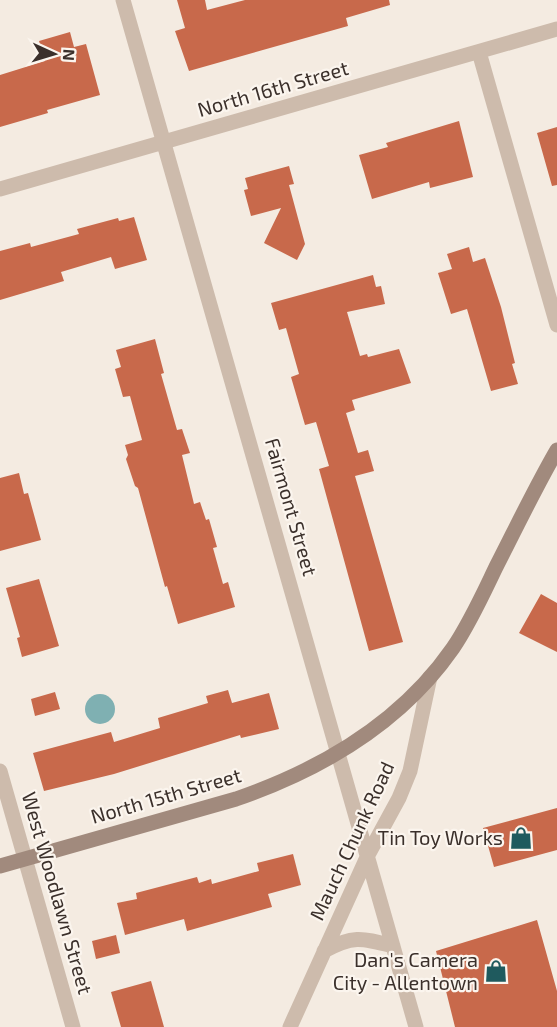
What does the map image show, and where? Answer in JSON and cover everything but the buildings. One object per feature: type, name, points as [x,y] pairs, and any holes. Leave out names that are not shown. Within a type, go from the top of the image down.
[{"type":"main road","name":"Mauch Chunk Road","points":[[339,753],[384,720],[430,676],[453,647],[557,450]]},
{"type":"main road","name":"North 15th Street","points":[[0,866],[236,799],[297,776],[339,753]]},
{"type":"street","name":"Fairmont Street","points":[[123,0],[416,1027]]},
{"type":"street","name":"North 16th Street","points":[[0,189],[557,29]]},
{"type":"street","points":[[479,52],[557,325]]},
{"type":"street","name":"Mauch Chunk Road","points":[[290,1027],[368,855],[399,798],[410,771],[430,676]]},
{"type":"street","name":"West Woodlawn Street","points":[[0,771],[73,1027]]},
{"type":"street","name":"Mauch Chunk Road","points":[[324,951],[342,941],[357,939],[393,946]]},
{"type":"water","points":[[100,694],[111,698],[115,709],[111,720],[100,724],[89,720],[85,709],[89,698]]},
{"type":"place","name":"Tin Toy Works","points":[[521,838]]},
{"type":"place","name":"Dan's Camera City - Allentown","points":[[496,971]]}]
